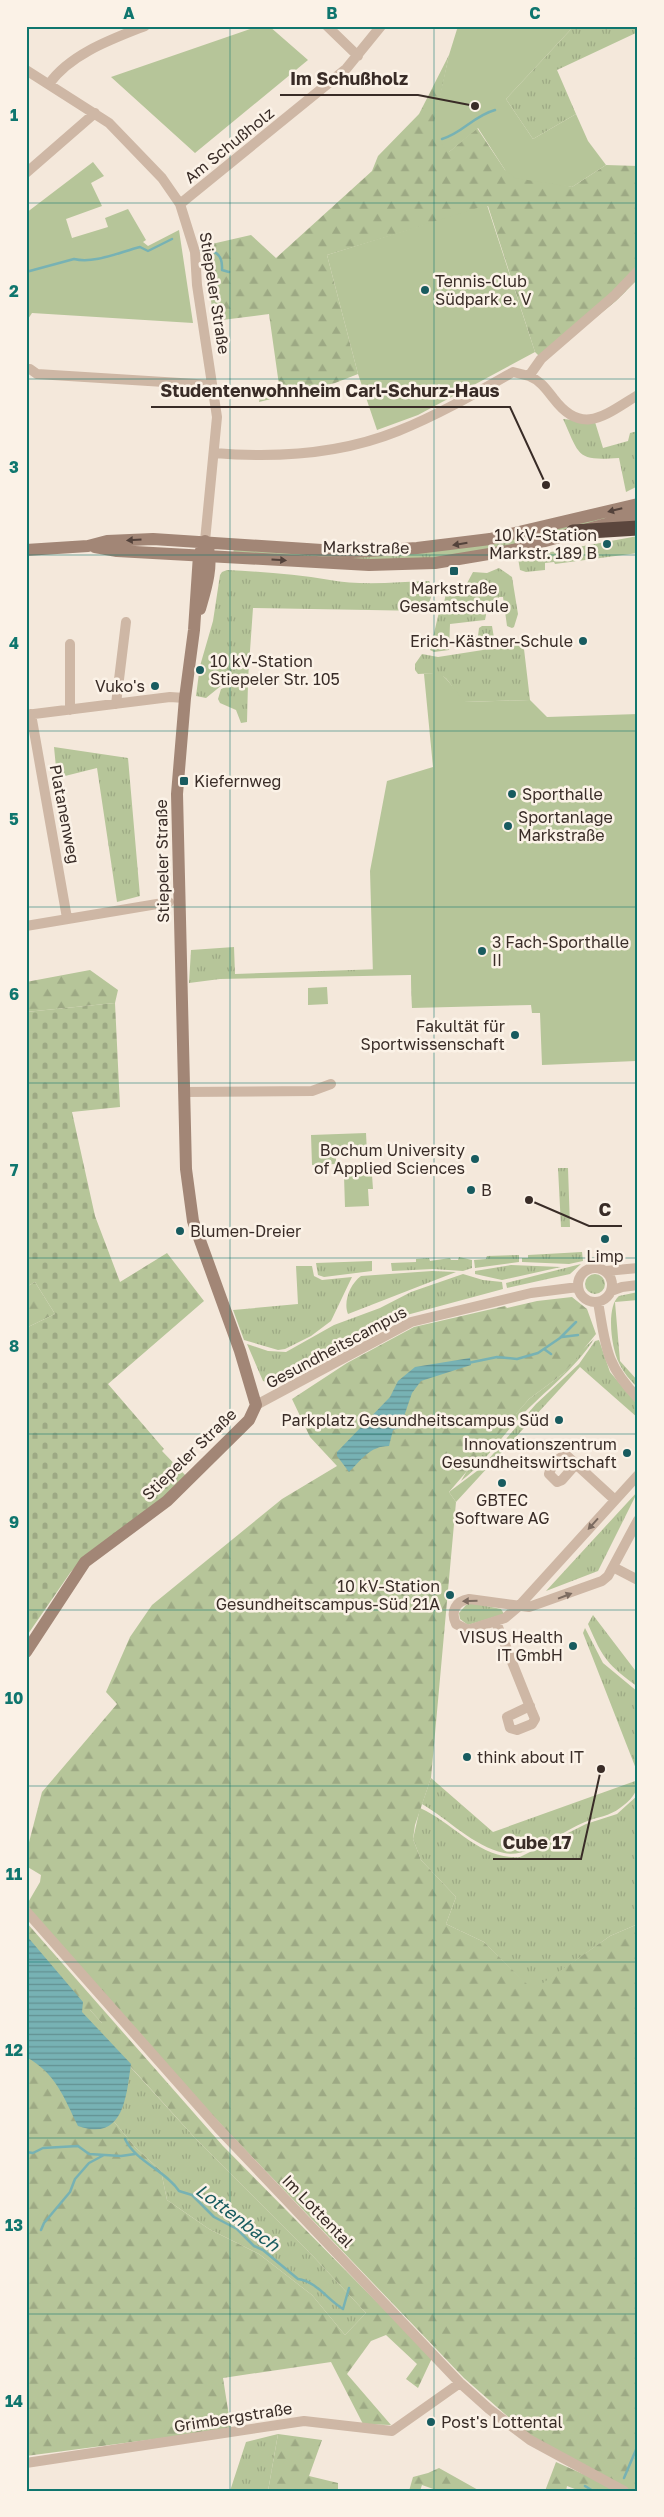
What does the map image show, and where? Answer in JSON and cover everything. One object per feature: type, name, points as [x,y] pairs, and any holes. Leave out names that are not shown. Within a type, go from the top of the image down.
[{"type":"highway","points":[[573,532],[638,528]]},
{"type":"street","points":[[49,84],[53,78],[92,49],[145,26]]},
{"type":"street","points":[[327,26],[358,56]]},
{"type":"street","name":"Am Schußholz","points":[[180,204],[346,70],[381,26]]},
{"type":"street","name":"Stiepeler Straße","points":[[26,70],[109,123],[137,151],[170,188],[180,204],[195,252],[197,285],[217,417],[204,556],[185,698],[177,794],[186,1169],[193,1221],[240,1351],[256,1405],[249,1420],[167,1501],[85,1562],[26,1652]]},
{"type":"street","points":[[26,173],[95,114]]},
{"type":"street","points":[[529,376],[541,359],[615,295],[638,271]]},
{"type":"street","points":[[30,369],[37,374],[212,385]]},
{"type":"street","points":[[214,453],[286,454],[319,451],[358,443],[396,432],[447,409],[513,372],[540,380],[568,414],[585,421],[596,419],[638,395]]},
{"type":"street","name":"Markstraße","points":[[26,550],[88,546],[108,541],[153,539],[352,552],[417,548],[490,539],[638,504]]},
{"type":"street","name":"Markstraße","points":[[88,546],[117,551],[369,565],[435,563],[506,551],[638,515]]},
{"type":"street","points":[[116,704],[126,622]]},
{"type":"street","points":[[70,644],[70,710]]},
{"type":"street","points":[[28,715],[170,697],[185,698]]},
{"type":"street","name":"Platanenweg","points":[[28,715],[68,918]]},
{"type":"street","points":[[26,926],[68,918],[74,920],[169,902]]},
{"type":"street","points":[[184,1092],[312,1090],[331,1084]]},
{"type":"street","points":[[612,1291],[612,1280],[606,1271],[601,1268],[589,1268],[580,1275],[578,1286],[585,1299],[598,1302],[622,1286],[638,1285]]},
{"type":"street","points":[[606,1271],[638,1268]]},
{"type":"street","name":"Gesundheitscampus","points":[[256,1405],[411,1322],[531,1294],[578,1286]]},
{"type":"street","points":[[598,1302],[610,1363],[618,1376],[638,1398]]},
{"type":"street","points":[[576,1464],[615,1500]]},
{"type":"street","points":[[638,1475],[518,1607],[505,1618],[468,1630],[456,1624],[453,1613],[459,1602],[469,1599],[518,1607],[542,1604],[602,1581],[613,1567],[638,1520]]},
{"type":"street","points":[[613,1567],[638,1580]]},
{"type":"street","points":[[496,1622],[530,1706]]},
{"type":"street","name":"Im Lottental","points":[[26,1911],[218,2128],[460,2383],[489,2409],[530,2440],[624,2491]]},
{"type":"street","name":"Grimbergstraße","points":[[26,2463],[304,2421],[392,2431],[460,2383]]},
{"type":"green space","points":[[259,26],[269,26],[308,60],[195,153],[111,77]]},
{"type":"green space","points":[[458,26],[574,26],[506,99],[533,139],[576,114],[588,141],[606,165],[572,187],[515,178],[505,170],[478,128],[448,153],[432,131],[449,55]]},
{"type":"green space","points":[[574,26],[638,26],[638,32],[557,70],[576,114],[533,139],[506,99]]},
{"type":"green space","points":[[449,55],[433,131],[449,152],[477,128],[505,170],[572,187],[606,165],[638,166],[638,279],[616,301],[543,360],[535,352],[488,206],[327,255],[358,374],[335,383],[259,402],[262,387],[279,385],[269,314],[214,321],[203,246],[251,235],[276,258],[372,171],[378,156],[419,114]]},
{"type":"green space","points":[[93,162],[104,176],[91,183],[102,206],[66,219],[72,238],[108,227],[105,218],[128,209],[146,240],[143,242],[148,246],[179,230],[193,323],[32,313],[26,322],[26,213]]},
{"type":"green space","name":"Tennis-Club Südpark e. V","points":[[487,205],[535,352],[418,415],[377,430],[358,374],[327,255]]},
{"type":"green space","points":[[563,419],[595,422],[603,448],[628,441],[630,433],[638,431],[638,486],[626,492],[619,458],[594,458],[581,454]]},
{"type":"green space","points":[[638,508],[517,544],[442,558],[364,561],[233,553],[234,549],[370,554]]},
{"type":"green space","points":[[638,536],[638,553],[555,564],[554,562],[545,563],[545,570],[526,572],[520,570],[518,558]]},
{"type":"green space","points":[[499,568],[512,577],[518,614],[514,627],[507,626],[503,597],[499,597],[497,604],[493,605],[443,607],[447,589],[450,589],[450,596],[459,596],[459,588],[465,587],[473,572],[487,573]]},
{"type":"green space","points":[[227,570],[266,572],[354,583],[429,581],[434,589],[426,611],[253,608],[248,679],[227,681],[206,698],[196,696],[199,673],[203,673],[204,667],[200,666],[213,621],[220,575]]},
{"type":"green space","points":[[485,610],[485,620],[450,624],[449,650],[434,652],[430,650],[439,612]]},
{"type":"green space","points":[[482,626],[492,626],[494,638],[492,643],[455,647],[456,637],[478,636],[479,628]]},
{"type":"green space","points":[[521,644],[524,649],[530,700],[464,702],[443,676],[437,674],[418,674],[415,670],[415,664],[422,654],[438,657]]},
{"type":"green space","name":"Sportanlage Markstraße","points":[[439,673],[465,702],[530,700],[547,717],[638,714],[638,1063],[636,1061],[542,1065],[540,1013],[532,1013],[531,1005],[412,1008],[411,975],[373,975],[370,871],[387,781],[433,767],[424,674]]},
{"type":"green space","points":[[236,683],[248,683],[247,722],[241,723],[236,710],[220,703],[218,699],[221,689]]},
{"type":"green space","points":[[54,747],[128,758],[140,896],[117,902],[97,768],[57,778]]},
{"type":"green space","points":[[234,947],[235,974],[442,967],[412,1008],[411,975],[220,979],[189,983],[191,950]]},
{"type":"green space","points":[[90,970],[118,990],[115,1003],[26,1012],[26,982]]},
{"type":"green space","points":[[327,987],[328,1004],[308,1005],[308,988]]},
{"type":"green space","points":[[115,1003],[120,1107],[72,1112],[95,1216],[120,1282],[167,1253],[204,1301],[108,1384],[164,1449],[162,1451],[186,1476],[151,1509],[89,1552],[70,1573],[26,1637],[26,1328],[55,1314],[35,1282],[26,1287],[26,1012]]},
{"type":"green space","points":[[366,1133],[367,1153],[336,1155],[336,1164],[312,1165],[311,1135]]},
{"type":"green space","points":[[558,1168],[568,1168],[570,1227],[561,1227]]},
{"type":"green space","points":[[372,1175],[373,1189],[368,1189],[369,1206],[345,1207],[344,1176]]},
{"type":"green space","points":[[582,1252],[583,1261],[569,1264],[522,1262],[522,1258],[528,1258],[528,1255]]},
{"type":"green space","points":[[519,1255],[519,1262],[475,1268],[474,1260],[486,1259],[487,1256]]},
{"type":"green space","points":[[459,1257],[472,1260],[472,1268],[463,1271],[433,1269],[392,1271],[391,1263],[416,1262],[416,1259],[429,1258],[430,1261],[450,1258],[451,1260],[458,1260]]},
{"type":"green space","points":[[372,1261],[372,1271],[324,1277],[318,1275],[316,1263]]},
{"type":"green space","points":[[581,1264],[570,1274],[507,1288],[506,1283]]},
{"type":"green space","points":[[511,1265],[561,1267],[502,1280],[475,1274],[475,1271]]},
{"type":"green space","points":[[296,1266],[312,1266],[314,1276],[322,1280],[352,1277],[331,1321],[311,1336],[285,1349],[278,1350],[244,1340],[233,1310],[298,1304]]},
{"type":"green space","points":[[432,1271],[456,1272],[348,1314],[346,1304],[348,1294],[361,1276]]},
{"type":"green space","points":[[463,1274],[483,1280],[502,1282],[503,1289],[403,1316],[284,1382],[273,1384],[263,1381],[247,1344],[268,1351],[286,1352],[334,1325],[380,1308],[411,1292]]},
{"type":"green space","points":[[595,1274],[602,1277],[605,1284],[602,1291],[595,1294],[588,1291],[585,1284],[588,1277]]},
{"type":"green space","points":[[35,1282],[55,1314],[26,1328],[26,1287]]},
{"type":"green space","points":[[638,1292],[638,1300],[615,1302],[620,1361],[638,1381],[638,1388],[627,1376],[616,1356],[612,1338],[611,1318],[612,1309],[615,1301],[619,1296]]},
{"type":"green space","points":[[572,1297],[587,1309],[596,1334],[564,1373],[529,1399],[449,1492],[456,1502],[431,1778],[415,1825],[413,1839],[421,1860],[456,1897],[446,1924],[484,1942],[533,1990],[610,1936],[638,1924],[638,2491],[580,2491],[567,2486],[566,2491],[545,2491],[556,2462],[583,2474],[530,2436],[464,2378],[212,2115],[26,1906],[40,1882],[41,1875],[26,1866],[26,1854],[42,1792],[117,1704],[106,1692],[130,1637],[152,1605],[282,1499],[337,1466],[310,1437],[292,1399],[347,1363],[414,1327],[505,1306],[507,1308],[537,1301]]},
{"type":"green space","points":[[594,1339],[569,1370],[513,1424],[485,1458],[461,1481],[468,1469],[529,1399],[564,1373],[581,1351]]},
{"type":"green space","points":[[599,1340],[610,1372],[638,1405],[638,1418],[580,1367],[456,1502],[449,1492],[481,1468],[536,1404],[579,1364],[595,1341]]},
{"type":"green space","points":[[638,1491],[598,1571],[546,1591]]},
{"type":"green space","points":[[472,1603],[501,1609],[504,1614],[468,1625],[460,1619],[459,1613],[466,1605]]},
{"type":"green space","points":[[593,1615],[638,1674],[638,1687],[619,1672],[602,1653],[588,1624]]},
{"type":"green space","points":[[585,1628],[603,1663],[638,1692],[638,1774],[583,1633]]},
{"type":"green space","points":[[431,1778],[493,1832],[638,1780],[637,1789],[633,1796],[616,1811],[576,1826],[534,1848],[513,1854],[493,1850],[471,1838],[422,1804]]},
{"type":"green space","points":[[638,1795],[638,1924],[610,1936],[533,1991],[484,1942],[446,1924],[456,1897],[421,1860],[413,1839],[420,1808],[492,1853],[520,1857],[586,1824],[617,1814]]},
{"type":"green space","points":[[26,1922],[223,2146],[432,2358],[418,2388],[406,2379],[417,2364],[386,2335],[371,2341],[347,2374],[391,2425],[363,2424],[331,2362],[223,2378],[231,2429],[26,2456],[26,2035],[93,2096],[135,2147],[161,2171],[167,2200],[209,2229],[259,2254],[312,2295],[345,2335],[366,2313],[311,2254],[195,2138],[101,2034],[102,2023],[90,2010],[81,2010],[26,1949]]},
{"type":"green space","points":[[26,1949],[80,2009],[90,2010],[102,2023],[125,2061],[195,2138],[311,2254],[366,2313],[345,2335],[312,2295],[259,2254],[209,2229],[167,2200],[161,2171],[135,2147],[93,2096]]},
{"type":"green space","points":[[278,2434],[268,2491],[230,2491],[246,2442]]},
{"type":"green space","points":[[278,2434],[322,2440],[309,2476],[338,2483],[338,2491],[268,2491]]},
{"type":"green space","points":[[439,2468],[480,2491],[439,2491],[422,2485],[420,2491],[409,2491],[413,2477]]},
{"type":"water","points":[[470,1358],[471,1365],[421,1381],[412,1393],[400,1428],[393,1430],[389,1446],[376,1448],[371,1451],[349,1472],[337,1456],[337,1452],[390,1397],[398,1381],[415,1367]]},
{"type":"water","points":[[26,1935],[83,2002],[82,2012],[131,2064],[127,2090],[120,2113],[114,2122],[105,2128],[93,2129],[78,2126],[52,2078],[36,2063],[26,2057]]},
{"type":"waterway","points":[[442,139],[456,133],[480,116],[495,110]]},
{"type":"waterway","points":[[26,272],[74,259],[98,259],[140,247],[148,251],[172,239]]},
{"type":"waterway","points":[[199,251],[216,253],[221,260],[222,270],[229,272]]},
{"type":"waterway","points":[[468,1363],[497,1357],[517,1359],[538,1353],[560,1338],[576,1322]]},
{"type":"waterway","points":[[562,1337],[578,1335]]},
{"type":"waterway","points":[[544,1349],[551,1354]]},
{"type":"waterway","name":"Lottenbach","points":[[125,2139],[136,2154],[166,2177],[179,2191],[192,2195],[214,2217],[237,2229],[254,2246],[263,2250],[298,2279],[311,2283],[343,2309],[349,2288]]},
{"type":"waterway","points":[[26,2152],[33,2153],[43,2148],[78,2146],[89,2154],[121,2156],[135,2154]]},
{"type":"waterway","points":[[41,2230],[44,2223],[70,2192],[75,2179],[89,2163],[104,2155]]},
{"type":"waterway","points":[[624,2478],[638,2445]]},
{"type":"waterway","name":"Lottenbach","points":[[585,2486],[593,2491]]},
{"type":"place","name":"Im Schußholz","points":[[475,106]]},
{"type":"place","name":"Tennis-Club Südpark e. V","points":[[425,290]]},
{"type":"place","name":"Studentenwohnheim Carl-Schurz-Haus","points":[[546,485]]},
{"type":"place","name":"10 kV-Station Markstr. 189 B","points":[[607,544]]},
{"type":"place","name":"Markstraße Gesamtschule","points":[[454,571]]},
{"type":"place","name":"Erich-Kästner-Schule","points":[[583,641]]},
{"type":"place","name":"10 kV-Station Stiepeler Str. 105","points":[[200,670]]},
{"type":"place","name":"Vuko's","points":[[155,686]]},
{"type":"place","name":"Kiefernweg","points":[[184,781]]},
{"type":"place","name":"Sporthalle","points":[[512,794]]},
{"type":"place","name":"Sportanlage Markstraße","points":[[508,826]]},
{"type":"place","name":"3 Fach-Sporthalle II","points":[[482,951]]},
{"type":"place","name":"Fakultät für Sportwissenschaft","points":[[515,1035]]},
{"type":"place","name":"Bochum University of Applied Sciences","points":[[475,1159]]},
{"type":"place","name":"B","points":[[471,1190]]},
{"type":"place","name":"C","points":[[529,1200]]},
{"type":"place","name":"Blumen-Dreier","points":[[180,1231]]},
{"type":"place","name":"Limp","points":[[605,1239]]},
{"type":"place","name":"Parkplatz Gesundheitscampus Süd","points":[[559,1420]]},
{"type":"place","name":"Innovationszentrum Gesundheitswirtschaft","points":[[627,1453]]},
{"type":"place","name":"GBTEC Software AG","points":[[502,1483]]},
{"type":"place","name":"10 kV-Station Gesundheitscampus-Süd 21A","points":[[450,1595]]},
{"type":"place","name":"VISUS Health IT GmbH","points":[[573,1646]]},
{"type":"place","name":"think about IT","points":[[467,1757]]},
{"type":"place","name":"Cube 17","points":[[601,1769]]},
{"type":"place","name":"Post's Lottental","points":[[431,2422]]}]
